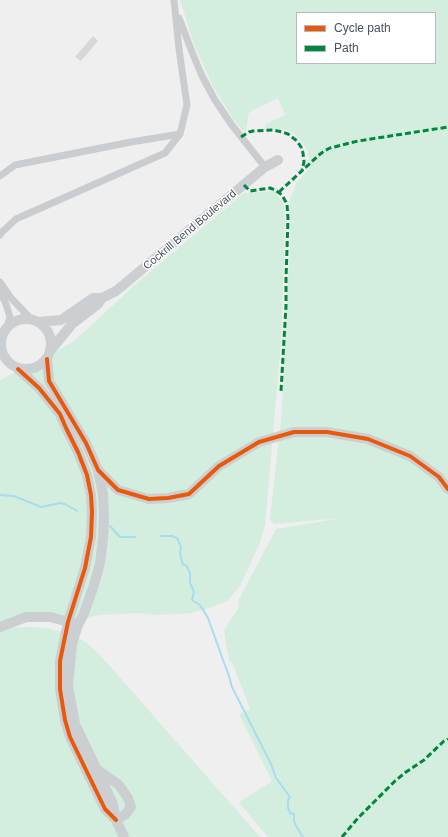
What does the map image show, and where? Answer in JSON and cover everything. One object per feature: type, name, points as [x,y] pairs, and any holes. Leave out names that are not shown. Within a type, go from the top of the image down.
[{"type":"street","points":[[0,235],[16,219],[165,153],[180,134],[187,105],[174,0]]},
{"type":"street","points":[[174,0],[180,20],[202,76],[215,100],[231,124],[265,167]]},
{"type":"street","points":[[0,176],[15,165],[180,134]]},
{"type":"street","name":"Cockrill Bend Boulevard","points":[[35,321],[61,320],[93,298],[102,298],[116,291],[265,167],[278,160]]},
{"type":"street","points":[[0,282],[11,298],[35,321],[45,328],[50,335],[49,381],[63,412],[66,428],[87,475],[92,495],[91,537],[85,568],[68,622],[60,661],[60,689],[65,720],[70,737],[105,809],[116,820]]},
{"type":"street","points":[[0,292],[10,317],[0,342],[2,359],[11,365],[26,370],[41,365],[49,355]]},
{"type":"street","name":"Cockrill Bend Boulevard","points":[[49,355],[63,334],[72,324],[98,304],[102,298]]},
{"type":"street","points":[[3,332],[14,322],[22,319],[35,321]]},
{"type":"street","points":[[18,368],[63,412],[86,443],[98,470],[103,494],[104,516],[100,563],[94,585],[72,644],[68,686],[75,724],[113,804],[116,820],[124,837]]},
{"type":"street","points":[[98,470],[118,490],[149,500],[168,498],[189,494],[219,466],[259,442],[294,432],[327,432],[368,439],[410,456],[439,477],[448,489]]},
{"type":"street","points":[[92,495],[118,490]]},
{"type":"street","points":[[0,627],[26,617],[51,617],[78,625]]},
{"type":"street","points":[[96,769],[119,785],[128,798],[131,807],[125,815],[116,820]]},
{"type":"green space","points":[[180,0],[448,0],[448,837],[268,837],[240,804],[242,800],[272,781],[239,714],[250,709],[232,662],[229,662],[224,630],[239,607],[238,601],[276,529],[342,518],[274,524],[270,520],[282,408],[290,238],[289,202],[296,183],[311,166],[307,150],[298,137],[287,130],[265,128],[266,124],[285,115],[278,98],[249,112],[246,130],[244,132],[233,119],[213,86],[195,47]]},
{"type":"green space","points":[[275,191],[284,205],[285,227],[281,344],[265,525],[260,543],[240,586],[227,601],[191,613],[158,615],[137,613],[100,615],[90,617],[72,627],[40,620],[0,624],[0,380],[74,341],[137,283],[244,193]]},
{"type":"green space","points":[[16,627],[51,629],[70,634],[87,643],[101,656],[260,837],[0,837],[0,631]]},
{"type":"building","points":[[93,36],[98,41],[81,61],[75,57]]},
{"type":"waterway","points":[[0,495],[14,496],[41,507],[61,503],[77,511]]},
{"type":"waterway","points":[[110,526],[120,537],[135,537]]},
{"type":"waterway","points":[[161,536],[172,536],[177,538],[181,547],[180,553],[183,565],[186,565],[190,573],[190,583],[194,592],[192,600],[200,605],[208,618],[232,687],[271,764],[276,778],[290,797],[288,800],[288,808],[290,813],[294,814],[294,821],[303,837]]},
{"type":"marked path","points":[[279,192],[319,155],[330,148],[358,141],[448,127]]},
{"type":"marked path","points":[[241,137],[253,131],[273,130],[288,134],[297,141],[301,147],[304,162],[302,170]]},
{"type":"marked path","points":[[244,185],[250,191],[270,188],[275,190],[282,195],[287,204],[286,306],[281,391]]},
{"type":"marked path","points":[[342,837],[358,818],[395,781],[424,760],[448,739]]},
{"type":"cycle path","points":[[47,359],[49,381],[86,443],[98,470],[118,490],[149,499],[168,498],[189,494],[219,466],[259,442],[294,432],[327,432],[368,439],[410,456],[439,477],[448,489]]},
{"type":"cycle path","points":[[18,369],[39,388],[60,414],[87,475],[91,495],[91,537],[85,568],[68,622],[60,661],[60,689],[65,720],[70,737],[105,809],[116,820]]}]
